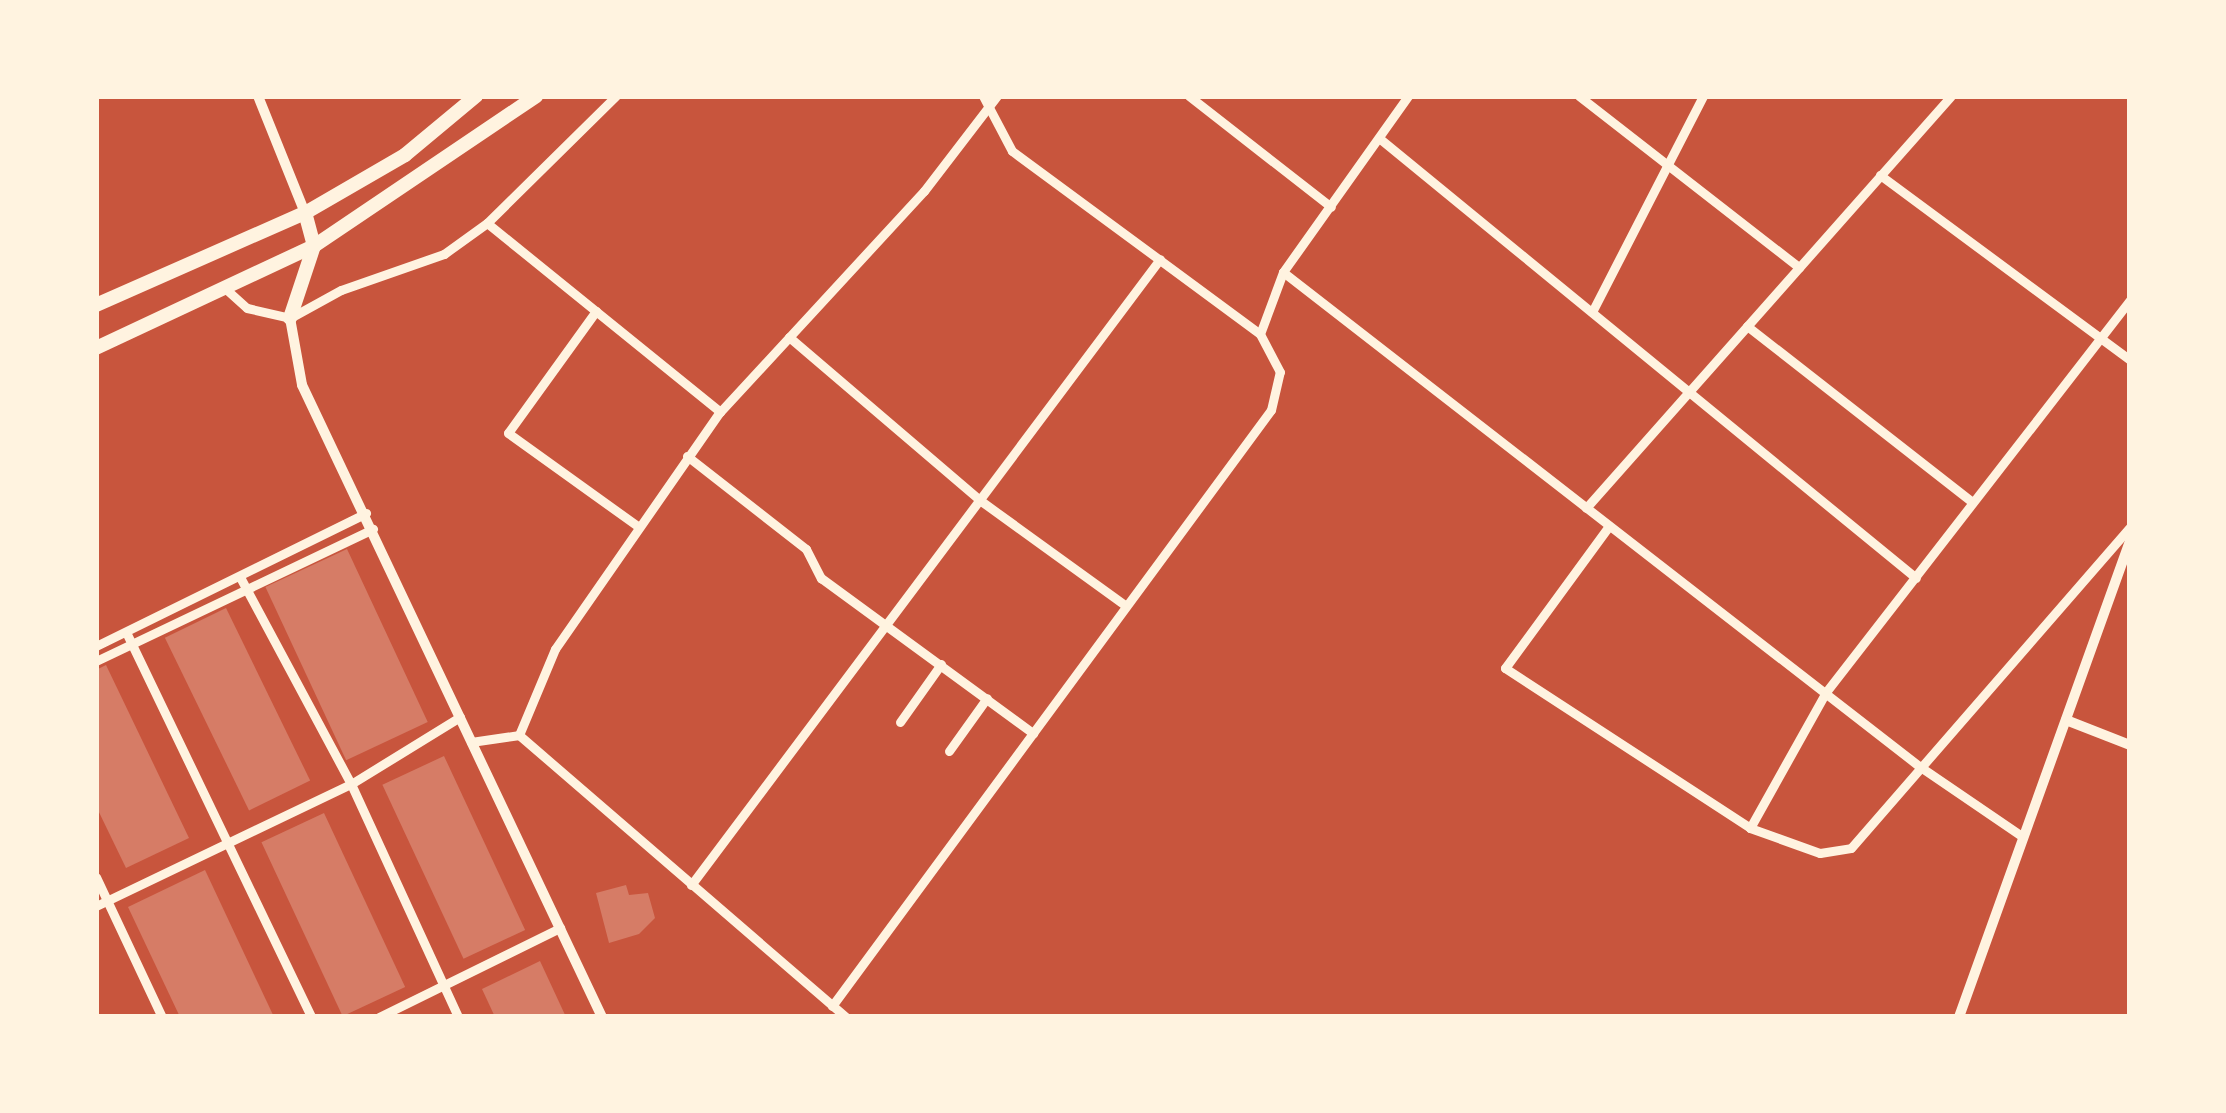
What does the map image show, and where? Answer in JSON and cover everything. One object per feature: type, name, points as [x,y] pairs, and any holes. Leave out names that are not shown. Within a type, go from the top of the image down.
[{"type":"highway","points":[[96,305],[305,213],[405,154],[476,96]]},
{"type":"highway","points":[[96,348],[228,291],[314,246],[536,96]]},
{"type":"highway","points":[[290,317],[314,246],[305,213]]},
{"type":"street","points":[[258,96],[305,213]]},
{"type":"street","points":[[228,291],[247,308],[290,317],[341,290],[444,254],[487,223],[616,96]]},
{"type":"street","points":[[832,1006],[1271,410],[1280,372],[1260,334],[1012,152],[983,96]]},
{"type":"street","points":[[519,735],[555,649],[687,456],[720,412],[991,112],[997,96]]},
{"type":"street","points":[[1189,96],[1331,207]]},
{"type":"street","points":[[1260,334],[1283,272],[1408,96]]},
{"type":"street","points":[[1579,96],[1799,267]]},
{"type":"street","points":[[1592,312],[1703,96]]},
{"type":"street","points":[[1586,508],[1952,96]]},
{"type":"street","points":[[1379,138],[1916,578]]},
{"type":"street","points":[[1880,175],[2130,360]]},
{"type":"street","points":[[487,223],[720,412]]},
{"type":"street","points":[[691,885],[1160,259]]},
{"type":"street","points":[[1283,272],[1919,766],[2023,837]]},
{"type":"street","points":[[1750,828],[1826,692],[2097,336],[2130,300]]},
{"type":"street","points":[[596,311],[508,433],[639,526]]},
{"type":"street","points":[[290,317],[302,385],[602,1017]]},
{"type":"street","points":[[1747,326],[1972,502]]},
{"type":"street","points":[[789,337],[980,501],[1126,606]]},
{"type":"street","points":[[687,456],[806,549],[821,578],[1033,733]]},
{"type":"street","points":[[96,646],[365,513]]},
{"type":"street","points":[[1609,526],[1505,668],[1750,828],[1820,853],[1851,848],[2130,527]]},
{"type":"street","points":[[96,661],[374,529]]},
{"type":"street","points":[[1959,1017],[2130,542]]},
{"type":"street","points":[[240,577],[351,784],[458,1017]]},
{"type":"street","points":[[126,632],[311,1017]]},
{"type":"street","points":[[900,722],[941,664]]},
{"type":"street","points":[[949,751],[987,698]]},
{"type":"street","points":[[102,904],[351,784],[460,717]]},
{"type":"street","points":[[2066,720],[2130,745]]},
{"type":"street","points":[[471,742],[519,735],[846,1017]]},
{"type":"street","points":[[96,877],[102,904],[162,1017]]},
{"type":"street","points":[[379,1017],[560,928]]},
{"type":"building","points":[[347,549],[428,722],[346,760],[265,587]]},
{"type":"building","points":[[226,608],[310,781],[249,810],[165,638]]},
{"type":"building","points":[[106,665],[189,838],[126,868],[96,806],[96,670]]},
{"type":"building","points":[[444,756],[525,930],[464,959],[382,785]]},
{"type":"building","points":[[324,813],[405,987],[343,1016],[261,842]]},
{"type":"building","points":[[205,870],[274,1017],[180,1017],[128,907]]},
{"type":"building","points":[[626,885],[629,895],[648,893],[655,918],[639,934],[609,943],[596,893]]},
{"type":"building","points":[[540,961],[566,1017],[495,1017],[482,989]]}]
